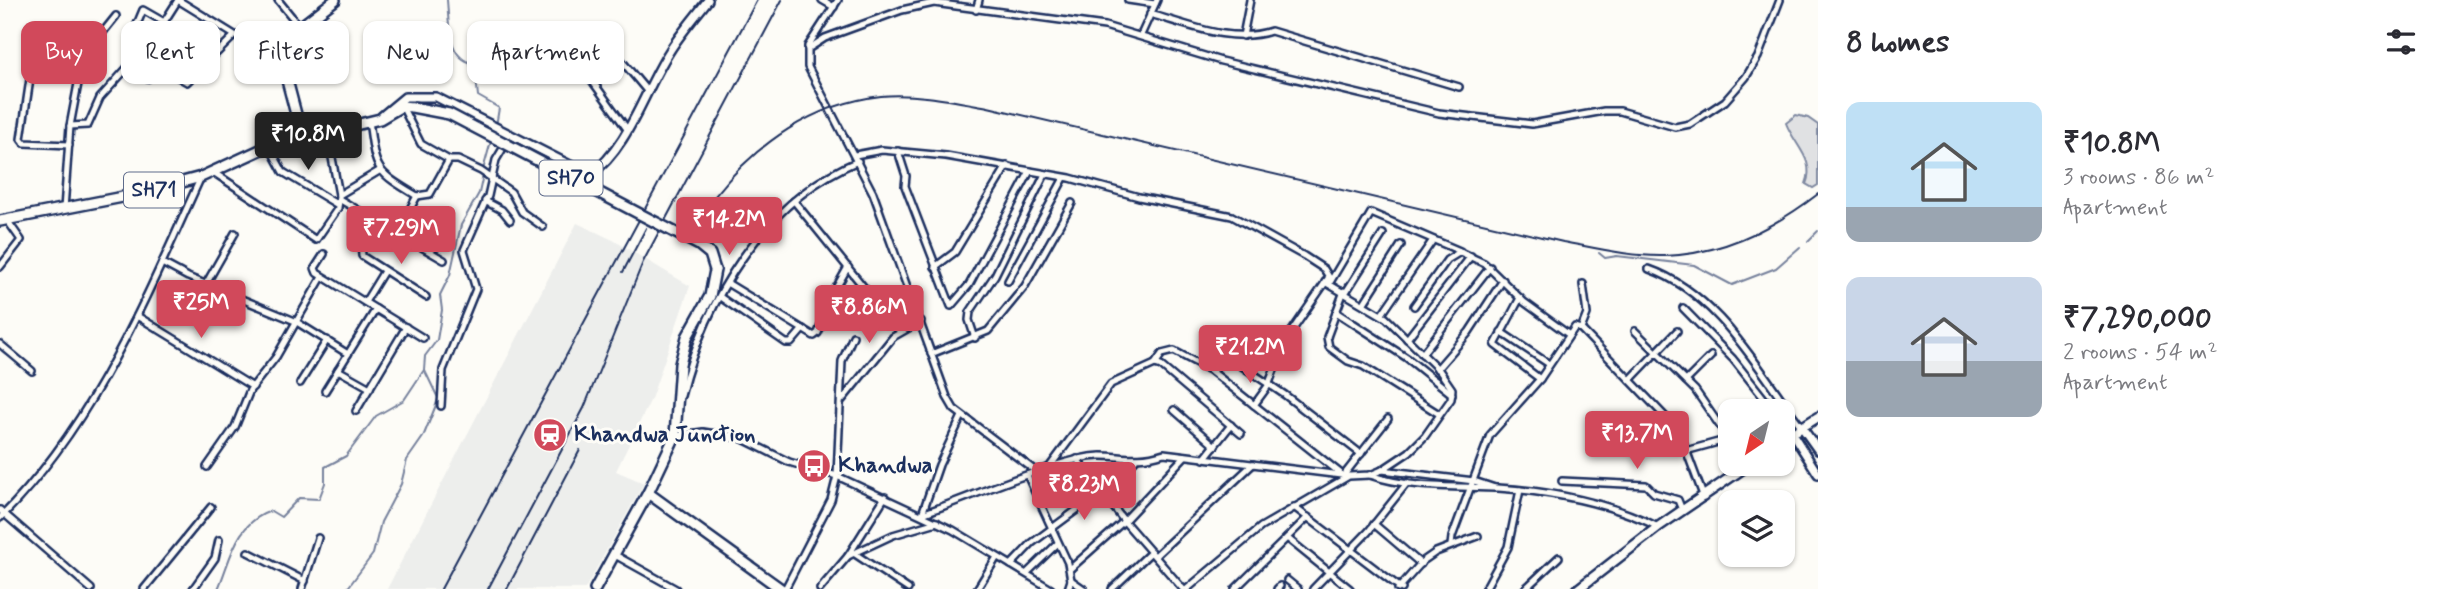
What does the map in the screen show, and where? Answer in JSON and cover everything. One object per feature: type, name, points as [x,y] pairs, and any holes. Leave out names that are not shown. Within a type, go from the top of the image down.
[{"type":"main road","points":[[307,21],[328,2]]},
{"type":"main road","points":[[288,84],[302,137],[380,119],[407,107]]},
{"type":"main road","name":"SH70","points":[[407,107],[449,114],[699,245],[709,254],[715,270],[710,296],[687,337],[677,381],[675,436],[648,493],[595,589]]},
{"type":"main road","name":"SH71","points":[[4,220],[138,194],[201,177],[269,146],[302,137]]},
{"type":"main road","points":[[1796,430],[1815,417]]},
{"type":"main road","points":[[1578,589],[1658,527],[1734,476]]},
{"type":"main road","points":[[648,493],[783,589]]},
{"type":"street","points":[[165,21],[178,0],[234,36],[220,50]]},
{"type":"street","points":[[278,0],[295,21]]},
{"type":"street","points":[[380,119],[398,99],[424,95],[469,112],[590,175],[627,129],[670,51],[708,0]]},
{"type":"street","points":[[822,0],[834,7]]},
{"type":"street","points":[[838,0],[808,49],[808,67],[858,162],[921,321],[947,397],[962,416],[1038,473]]},
{"type":"street","points":[[976,10],[979,0]]},
{"type":"street","points":[[1128,0],[1156,2],[1140,35]]},
{"type":"street","points":[[1243,36],[1250,0]]},
{"type":"street","points":[[808,49],[825,38],[919,4],[1078,22],[1140,35],[1221,61],[1440,113],[1532,124],[1604,111],[1620,111],[1675,127],[1690,124],[1725,101],[1746,77],[1758,57],[1780,0]]},
{"type":"street","points":[[138,21],[143,10],[162,21]]},
{"type":"street","points":[[1150,14],[1224,35],[1253,37],[1271,31],[1460,87]]},
{"type":"street","points":[[64,209],[70,127],[84,54],[116,16]]},
{"type":"street","points":[[624,63],[647,91]]},
{"type":"street","points":[[70,127],[88,125],[100,99],[121,75]]},
{"type":"street","points":[[29,84],[21,139],[24,143],[69,145]]},
{"type":"street","points":[[594,84],[627,129]]},
{"type":"street","points":[[407,107],[421,144],[492,179],[514,195],[522,212],[543,227]]},
{"type":"street","points":[[369,121],[379,171],[417,196],[430,194],[449,160]]},
{"type":"street","points":[[327,131],[339,200]]},
{"type":"street","points":[[441,406],[443,370],[477,289],[464,250],[485,201],[496,160],[511,135]]},
{"type":"street","points":[[269,146],[283,172],[374,219],[444,260]]},
{"type":"street","points":[[855,155],[898,151],[1007,166],[1232,216],[1324,269],[1329,277],[1327,283]]},
{"type":"street","points":[[898,151],[906,176],[905,186],[949,304],[954,306],[969,285],[1030,171]]},
{"type":"street","points":[[677,413],[693,349],[727,283],[757,239],[813,184],[858,162]]},
{"type":"street","points":[[935,267],[955,252],[1007,166]]},
{"type":"street","points":[[213,172],[316,240],[339,200],[379,171]]},
{"type":"street","points":[[975,338],[969,320],[970,312],[995,275],[1045,174]]},
{"type":"street","points":[[91,589],[1,514],[60,450],[136,316],[201,177]]},
{"type":"street","points":[[1008,281],[1064,178]]},
{"type":"street","points":[[397,233],[417,196]]},
{"type":"street","points":[[485,201],[502,210],[510,220]]},
{"type":"street","points":[[794,201],[900,332]]},
{"type":"street","points":[[931,355],[988,331],[1025,285],[1072,203]]},
{"type":"street","points":[[1254,405],[1268,386],[1277,358],[1371,213],[1471,256],[1490,267],[1520,298],[1568,334]]},
{"type":"street","points":[[374,219],[359,250],[362,256],[426,297]]},
{"type":"street","points":[[0,267],[21,240],[4,220]]},
{"type":"street","points":[[206,284],[235,233]]},
{"type":"street","points":[[1383,234],[1345,292],[1327,337],[1329,347],[1439,414]]},
{"type":"street","points":[[1382,314],[1433,240]]},
{"type":"street","points":[[1364,303],[1401,245]]},
{"type":"street","points":[[1414,306],[1447,260],[1460,252]]},
{"type":"street","points":[[324,254],[315,268],[322,277],[423,338]]},
{"type":"street","points":[[1407,339],[1471,256]]},
{"type":"street","points":[[162,263],[295,321],[348,354]]},
{"type":"street","points":[[727,283],[814,336],[818,333],[836,288],[848,267]]},
{"type":"street","points":[[1422,354],[1490,267]]},
{"type":"street","points":[[1649,269],[1675,280],[1710,312],[1734,336],[1780,399]]},
{"type":"street","points":[[365,302],[384,271]]},
{"type":"street","points":[[207,467],[234,427],[253,387],[276,357],[322,277]]},
{"type":"street","points":[[1437,369],[1469,332],[1503,280]]},
{"type":"street","points":[[1327,283],[1382,314],[1437,369],[1452,394]]},
{"type":"street","points":[[1581,329],[1587,314],[1583,284]]},
{"type":"street","points":[[720,297],[786,343],[791,343],[803,329]]},
{"type":"street","points":[[1520,298],[1496,342],[1497,349],[1540,379]]},
{"type":"street","points":[[1683,307],[1733,359],[1765,399]]},
{"type":"street","points":[[325,391],[376,309]]},
{"type":"street","points":[[1336,312],[1407,358],[1452,394]]},
{"type":"street","points":[[136,316],[253,387]]},
{"type":"street","points":[[842,400],[900,332],[921,321]]},
{"type":"street","points":[[356,411],[406,327]]},
{"type":"street","points":[[1451,545],[1451,537],[1490,435],[1540,379],[1573,328],[1581,329],[1679,431],[1689,450],[1704,498]]},
{"type":"street","points":[[1635,331],[1686,381],[1718,422]]},
{"type":"street","points":[[1630,380],[1677,331]]},
{"type":"street","points":[[1501,332],[1549,364]]},
{"type":"street","points":[[1213,372],[1237,335],[1277,358]]},
{"type":"street","points":[[783,589],[831,500],[836,475],[843,354],[853,336]]},
{"type":"street","points":[[300,383],[327,340]]},
{"type":"street","points":[[0,344],[33,371]]},
{"type":"street","points":[[1046,470],[1114,381],[1155,364],[1162,354],[1174,351],[1213,372],[1345,475]]},
{"type":"street","points":[[1224,354],[1285,395],[1361,454]]},
{"type":"street","points":[[1686,381],[1711,356]]},
{"type":"street","points":[[1155,364],[1161,366],[1241,434]]},
{"type":"street","points":[[338,370],[370,388]]},
{"type":"street","points":[[1370,475],[1409,452],[1425,436],[1452,394]]},
{"type":"street","points":[[1174,411],[1214,446]]},
{"type":"street","points":[[922,514],[935,474],[962,416]]},
{"type":"street","points":[[1077,459],[1124,521],[1185,589],[1261,527],[1345,475],[1388,419]]},
{"type":"street","points":[[1796,420],[1818,450]]},
{"type":"street","points":[[1204,459],[1231,425]]},
{"type":"street","points":[[675,436],[703,432],[741,438],[789,462],[836,475],[922,514],[1051,589]]},
{"type":"street","points":[[1796,439],[1818,474]]},
{"type":"street","points":[[1689,450],[1718,442]]},
{"type":"street","points":[[922,514],[1077,459],[1101,454],[1135,460],[1164,453],[1345,475],[1370,475],[1407,483],[1473,485]]},
{"type":"street","points":[[1070,569],[1124,521],[1185,456]]},
{"type":"street","points":[[1012,565],[1032,542],[1101,492],[1135,460]]},
{"type":"street","points":[[1112,589],[1253,464]]},
{"type":"street","points":[[1382,470],[1520,490],[1605,509],[1658,527]]},
{"type":"street","points":[[1028,477],[1070,569],[1068,589]]},
{"type":"street","points":[[1562,481],[1646,485],[1654,494],[1678,500],[1682,510]]},
{"type":"street","points":[[1313,589],[1353,550],[1407,483]]},
{"type":"street","points":[[1485,589],[1508,547],[1520,490]]},
{"type":"street","points":[[820,589],[848,556],[885,497]]},
{"type":"street","points":[[144,589],[211,507]]},
{"type":"street","points":[[1294,507],[1400,588],[1421,564],[1451,545],[1478,536]]},
{"type":"street","points":[[1235,589],[1308,517]]},
{"type":"street","points":[[848,556],[893,535],[937,522]]},
{"type":"street","points":[[1374,524],[1421,564]]},
{"type":"street","points":[[302,589],[318,538]]},
{"type":"street","points":[[1287,538],[1350,589]]},
{"type":"street","points":[[193,589],[215,558],[219,540]]},
{"type":"street","points":[[1027,573],[1057,544]]},
{"type":"street","points":[[248,552],[305,581]]},
{"type":"street","points":[[855,554],[908,589]]},
{"type":"street","points":[[615,555],[676,589]]},
{"type":"street","points":[[977,589],[997,557]]},
{"type":"street","points":[[1525,589],[1559,557]]},
{"type":"street","points":[[1071,580],[1084,589]]},
{"type":"street","points":[[1287,580],[1298,589]]},
{"type":"shaded area","points":[[1796,115],[1808,118],[1818,125],[1818,185],[1813,188],[1806,184],[1806,160],[1786,123]]},
{"type":"shaded area","name":"Khandwa Junction","points":[[577,223],[613,240],[690,286],[651,399],[616,471],[644,483],[585,589],[387,589]]},
{"type":"waterway","points":[[447,0],[453,45],[462,58],[469,62],[476,78],[478,96],[499,108],[496,126]]},
{"type":"waterway","points":[[483,170],[491,141]]},
{"type":"waterway","points":[[218,589],[236,543],[249,524],[271,511],[281,517],[299,498],[319,499],[325,483],[325,467],[346,456],[376,416],[404,400],[424,370],[425,356],[437,340],[442,310],[440,295],[450,275],[461,225],[479,193],[483,175]]},
{"type":"waterway","points":[[1808,241],[1818,231]]},
{"type":"waterway","points":[[1599,253],[1605,258],[1617,256],[1694,265],[1732,285],[1776,268],[1800,247]]},
{"type":"waterway","points":[[347,589],[373,554],[381,522],[401,484],[407,460],[423,437],[436,405],[438,398],[425,371]]},
{"type":"railway","points":[[441,589],[757,0]]},
{"type":"railway","points":[[488,589],[584,408],[643,262],[782,0]]},
{"type":"railway","points":[[715,196],[749,159],[788,129],[810,117],[856,100],[895,95],[935,98],[988,107],[1563,242],[1639,255],[1686,254],[1727,244],[1766,228],[1818,194]]},
{"type":"railway","points":[[623,272],[646,228]]},
{"type":"railway","points":[[507,589],[580,450]]},
{"type":"place","name":"Khandwa Junction","points":[[550,435]]},
{"type":"place","name":"Khandwa","points":[[814,466]]}]
